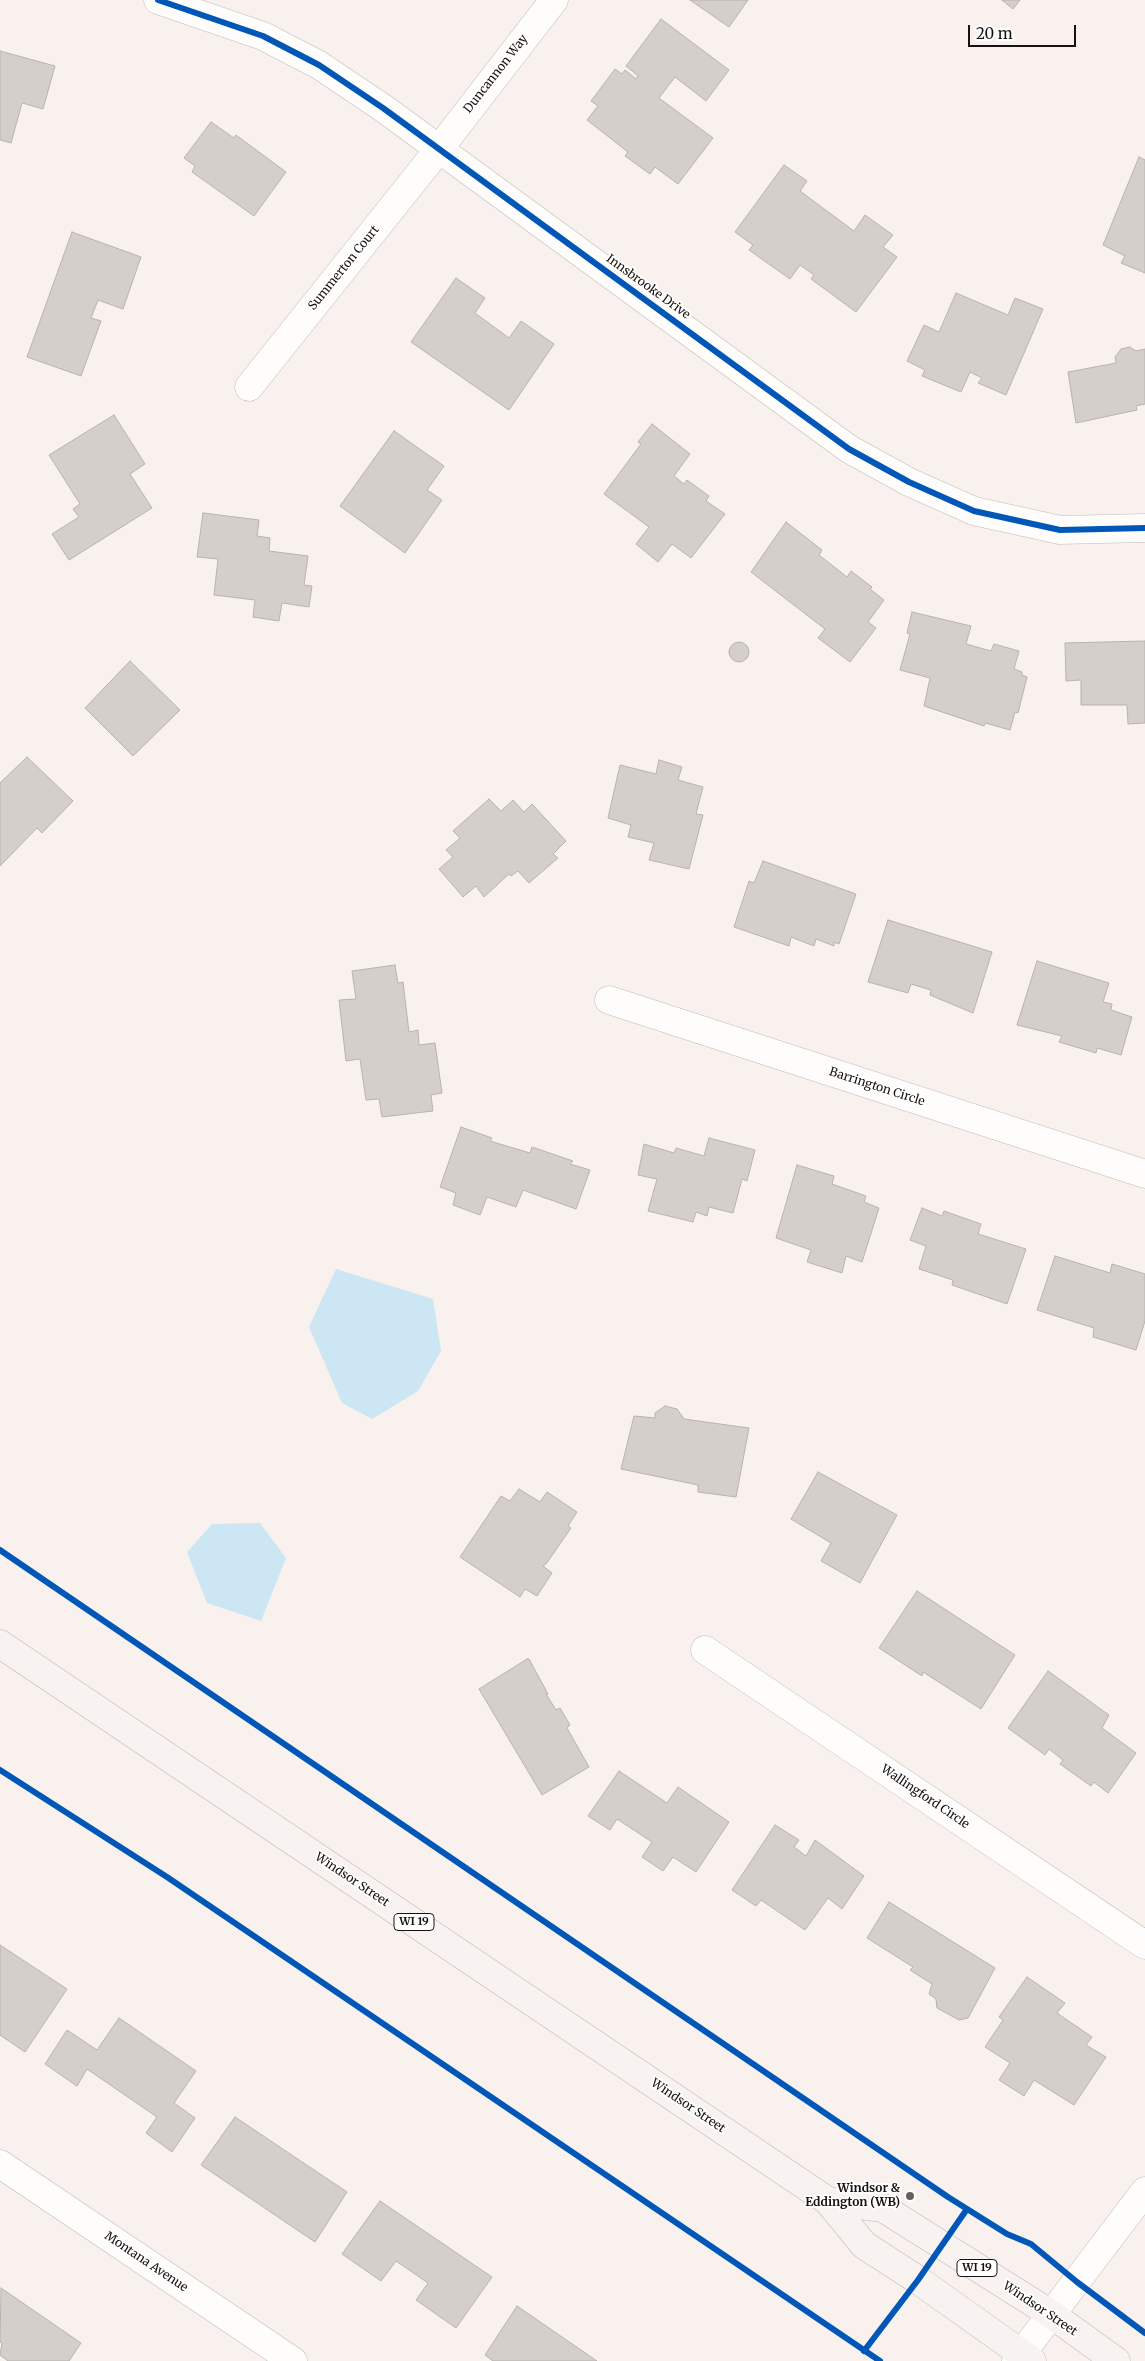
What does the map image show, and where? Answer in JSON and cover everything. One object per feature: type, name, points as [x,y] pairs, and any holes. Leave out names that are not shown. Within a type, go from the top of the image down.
[{"type":"main road","name":"Windsor Street","points":[[0,1644],[828,2201],[864,2245],[918,2280],[1023,2359]]},
{"type":"main road","name":"Windsor Street","points":[[828,2201],[883,2208],[1051,2314],[1116,2361]]},
{"type":"street","name":"Innsbrooke Drive","points":[[158,0],[263,36],[319,65],[439,149],[849,449],[908,482],[974,511],[1060,530],[1145,528]]},
{"type":"street","name":"Duncannon Way","points":[[439,149],[554,0]]},
{"type":"street","name":"Summerton Court","points":[[249,387],[439,149]]},
{"type":"street","name":"Barrington Circle","points":[[608,1000],[1145,1174]]},
{"type":"street","name":"Wallingford Circle","points":[[704,1650],[1145,1945]]},
{"type":"street","name":"Montana Avenue","points":[[0,2164],[293,2361]]},
{"type":"street","points":[[1023,2359],[1051,2314],[1145,2191]]},
{"type":"water","points":[[336,1269],[433,1299],[441,1351],[418,1391],[372,1419],[342,1403],[309,1327]]},
{"type":"water","points":[[260,1523],[286,1558],[261,1621],[207,1603],[187,1552],[212,1524]]},
{"type":"building","points":[[690,0],[748,0],[729,27]]},
{"type":"building","points":[[1002,0],[1020,0],[1013,9]]},
{"type":"building","points":[[661,19],[729,70],[706,101],[675,77],[659,98],[713,138],[678,184],[655,167],[650,174],[625,156],[628,152],[587,120],[598,106],[591,101],[615,69],[622,74],[625,70],[636,79],[638,76],[626,66]]},
{"type":"building","points":[[0,51],[55,66],[43,109],[22,103],[11,143],[0,140]]},
{"type":"building","points":[[211,122],[234,138],[236,135],[286,172],[254,216],[192,172],[195,166],[184,158]]},
{"type":"building","points":[[1139,157],[1145,160],[1145,273],[1121,263],[1125,256],[1103,245]]},
{"type":"building","points":[[784,165],[807,181],[800,191],[854,231],[865,215],[893,235],[883,247],[897,257],[856,312],[811,279],[814,275],[800,265],[790,279],[749,250],[753,245],[735,232]]},
{"type":"building","points":[[72,232],[141,257],[123,309],[98,300],[91,318],[101,321],[81,376],[27,357]]},
{"type":"building","points":[[456,278],[485,298],[475,313],[509,338],[521,321],[554,344],[509,410],[411,342]]},
{"type":"building","points":[[956,293],[1008,315],[1015,298],[1043,309],[1006,395],[978,383],[982,378],[970,372],[961,392],[922,376],[925,370],[907,361],[924,325],[939,332]]},
{"type":"building","points":[[1130,347],[1136,351],[1145,349],[1145,404],[1136,406],[1137,410],[1076,423],[1068,372],[1116,363],[1115,357],[1121,349]]},
{"type":"building","points":[[114,415],[145,464],[130,474],[152,508],[69,560],[52,534],[79,517],[73,509],[80,504],[49,455]]},
{"type":"building","points":[[652,424],[690,454],[674,476],[684,484],[687,480],[709,496],[706,501],[725,514],[691,558],[672,544],[658,562],[636,544],[649,527],[604,494],[641,444],[638,442]]},
{"type":"building","points":[[394,431],[444,466],[427,490],[442,500],[405,553],[340,506]]},
{"type":"building","points":[[203,513],[259,520],[257,536],[270,538],[269,551],[308,556],[304,585],[312,586],[309,607],[282,603],[279,621],[253,617],[255,600],[214,595],[218,559],[197,557]]},
{"type":"building","points":[[786,522],[822,550],[819,555],[847,577],[851,571],[872,587],[870,589],[884,600],[868,622],[876,628],[850,662],[818,638],[825,629],[751,572]]},
{"type":"building","points":[[912,612],[971,626],[966,644],[991,651],[994,644],[1019,651],[1014,669],[1022,672],[1022,675],[1027,677],[1018,713],[1015,712],[1010,730],[985,723],[984,726],[924,706],[930,678],[900,670],[910,634],[907,633]]},
{"type":"building","points":[[1145,641],[1145,723],[1128,724],[1127,705],[1081,705],[1081,680],[1066,681],[1065,643]]},
{"type":"building","points":[[735,642],[743,642],[749,648],[749,656],[743,662],[735,662],[729,656],[729,648]]},
{"type":"building","points":[[130,661],[180,710],[133,756],[85,708]]},
{"type":"building","points":[[27,757],[73,801],[42,833],[37,828],[0,866],[0,783]]},
{"type":"building","points":[[659,760],[682,767],[678,780],[703,787],[696,814],[703,815],[689,869],[649,860],[654,843],[628,837],[631,825],[608,818],[620,765],[656,774]]},
{"type":"building","points":[[489,799],[501,811],[513,800],[524,812],[532,804],[566,841],[553,854],[558,858],[529,883],[518,871],[511,876],[509,874],[484,897],[476,886],[463,897],[439,869],[453,857],[446,850],[460,838],[453,831]]},
{"type":"building","points":[[763,861],[856,894],[839,944],[834,942],[834,946],[816,939],[814,946],[791,937],[789,946],[734,927],[749,881],[754,883]]},
{"type":"building","points":[[888,920],[992,952],[973,1013],[930,995],[931,990],[911,984],[908,993],[868,982]]},
{"type":"building","points":[[1037,961],[1109,983],[1103,1002],[1112,1004],[1111,1010],[1132,1017],[1121,1055],[1097,1048],[1096,1053],[1059,1042],[1062,1036],[1017,1025]]},
{"type":"building","points":[[395,965],[398,983],[403,982],[409,1032],[418,1030],[419,1045],[435,1043],[442,1093],[431,1095],[433,1111],[382,1117],[379,1099],[366,1100],[360,1059],[346,1061],[339,1000],[356,999],[352,971]]},
{"type":"building","points":[[461,1127],[492,1138],[490,1141],[530,1153],[532,1147],[573,1161],[570,1164],[590,1170],[576,1209],[523,1190],[516,1207],[487,1197],[480,1215],[453,1205],[456,1193],[440,1187]]},
{"type":"building","points":[[709,1138],[755,1150],[747,1181],[742,1179],[733,1213],[709,1207],[707,1216],[696,1212],[693,1222],[648,1211],[657,1179],[638,1175],[644,1144],[674,1153],[676,1148],[704,1156]]},
{"type":"building","points":[[797,1165],[834,1176],[832,1184],[866,1196],[864,1202],[879,1208],[862,1262],[846,1256],[842,1273],[807,1262],[811,1250],[776,1238]]},
{"type":"building","points":[[922,1208],[942,1216],[944,1211],[981,1224],[978,1234],[1026,1249],[1007,1304],[952,1285],[953,1280],[919,1269],[926,1246],[910,1240]]},
{"type":"building","points":[[1055,1256],[1110,1273],[1112,1264],[1145,1274],[1145,1321],[1136,1350],[1093,1337],[1094,1328],[1037,1310]]},
{"type":"building","points":[[665,1406],[677,1409],[684,1419],[749,1428],[736,1497],[698,1492],[698,1485],[621,1469],[634,1416],[655,1418],[655,1413]]},
{"type":"building","points":[[818,1472],[897,1515],[860,1583],[821,1561],[831,1543],[791,1519]]},
{"type":"building","points":[[519,1489],[540,1502],[547,1492],[577,1512],[568,1526],[571,1528],[543,1566],[552,1573],[537,1596],[525,1589],[520,1597],[460,1557],[501,1496],[510,1501]]},
{"type":"building","points":[[917,1591],[1015,1655],[981,1709],[923,1672],[922,1676],[879,1648]]},
{"type":"building","points":[[529,1659],[556,1710],[560,1708],[570,1725],[567,1728],[589,1767],[542,1795],[479,1689]]},
{"type":"building","points":[[1048,1671],[1109,1715],[1102,1728],[1136,1753],[1108,1793],[1094,1782],[1091,1786],[1060,1764],[1063,1760],[1049,1749],[1045,1755],[1008,1728]]},
{"type":"building","points":[[619,1771],[667,1803],[678,1787],[729,1822],[696,1872],[673,1857],[663,1871],[642,1857],[652,1842],[617,1819],[610,1830],[588,1816]]},
{"type":"building","points":[[775,1825],[799,1840],[794,1847],[806,1856],[815,1840],[864,1876],[842,1909],[828,1898],[805,1930],[761,1900],[756,1906],[732,1890]]},
{"type":"building","points":[[889,1902],[995,1968],[968,2018],[959,2020],[937,2008],[936,1999],[929,1994],[932,1984],[910,1970],[913,1967],[867,1938]]},
{"type":"building","points":[[0,1945],[67,1989],[25,2052],[0,2035]]},
{"type":"building","points":[[1027,1977],[1065,2003],[1057,2013],[1092,2037],[1086,2045],[1106,2057],[1074,2105],[1034,2080],[1024,2096],[999,2080],[1010,2063],[985,2047],[1003,2020],[999,2017]]},
{"type":"building","points":[[119,2018],[196,2071],[174,2103],[195,2118],[172,2152],[146,2133],[157,2117],[87,2069],[77,2086],[45,2064],[67,2030],[97,2050]]},
{"type":"building","points":[[235,2117],[347,2192],[315,2242],[201,2165]]},
{"type":"building","points":[[380,2201],[492,2277],[456,2328],[416,2300],[428,2283],[396,2261],[381,2281],[342,2254]]},
{"type":"building","points":[[1,2288],[81,2343],[69,2361],[8,2361],[0,2355],[2,2343],[0,2342]]},
{"type":"building","points":[[517,2306],[597,2361],[493,2361],[485,2355]]},
{"type":"cycle path","points":[[158,0],[263,36],[319,65],[383,108],[849,449],[909,482],[974,511],[1060,530],[1145,528]]},
{"type":"cycle path","points":[[0,1550],[948,2197],[1007,2234],[1031,2244],[1077,2282],[1145,2333]]},
{"type":"cycle path","points":[[0,1770],[167,1877],[880,2361]]},
{"type":"cycle path","points":[[864,2351],[918,2280],[967,2209]]},
{"type":"place","name":"Windsor & Eddington (WB)","points":[[910,2196]]}]
